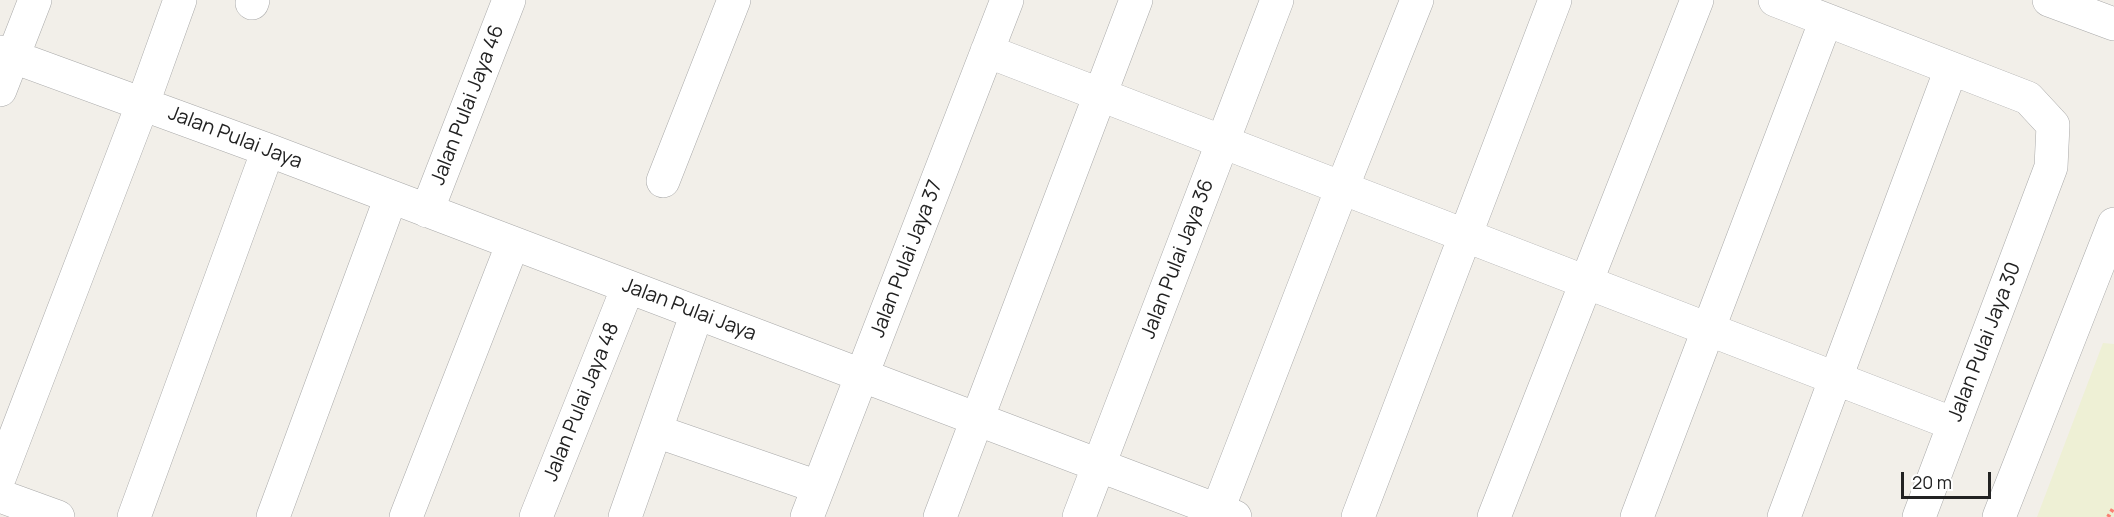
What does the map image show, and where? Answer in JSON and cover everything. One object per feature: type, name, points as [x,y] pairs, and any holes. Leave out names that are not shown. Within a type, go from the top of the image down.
[{"type":"street","points":[[0,90],[6,54],[35,0]]},
{"type":"street","name":"Jalan Pulai Jaya","points":[[0,476],[143,103],[180,0]]},
{"type":"street","name":"Jalan Pulai Jaya 46","points":[[427,211],[509,0]]},
{"type":"street","points":[[663,181],[735,0]]},
{"type":"street","name":"Jalan Pulai Jaya 37","points":[[813,502],[1006,0]]},
{"type":"street","points":[[940,517],[1136,0]]},
{"type":"street","name":"Jalan Pulai Jaya 36","points":[[1079,517],[1276,0]]},
{"type":"street","points":[[1223,515],[1342,188],[1417,0]]},
{"type":"street","points":[[1358,517],[1555,0]]},
{"type":"street","points":[[1494,517],[1697,0]]},
{"type":"street","name":"Jalan Pulai Jaya 30","points":[[1775,0],[2028,99],[2053,125],[2051,167],[1919,517]]},
{"type":"street","points":[[2049,0],[2102,20],[2114,42]]},
{"type":"street","points":[[1637,517],[1826,20]]},
{"type":"street","points":[[987,51],[1954,424]]},
{"type":"street","points":[[6,54],[143,103]]},
{"type":"street","points":[[1784,517],[1951,69]]},
{"type":"street","name":"Jalan Pulai Jaya","points":[[143,103],[978,419],[1223,515]]},
{"type":"street","points":[[134,517],[268,150]]},
{"type":"street","points":[[273,517],[392,197]]},
{"type":"street","points":[[2000,517],[2114,224]]},
{"type":"street","points":[[406,517],[513,243]]},
{"type":"street","name":"Jalan Pulai Jaya 48","points":[[536,517],[628,287]]},
{"type":"street","points":[[625,517],[697,313]]},
{"type":"street","points":[[656,430],[813,502]]},
{"type":"street","points":[[0,496],[58,517]]},
{"type":"path","points":[[2108,517],[2114,507]]},
{"type":"green space","points":[[2103,343],[2114,344],[2114,517],[2037,517]]}]
